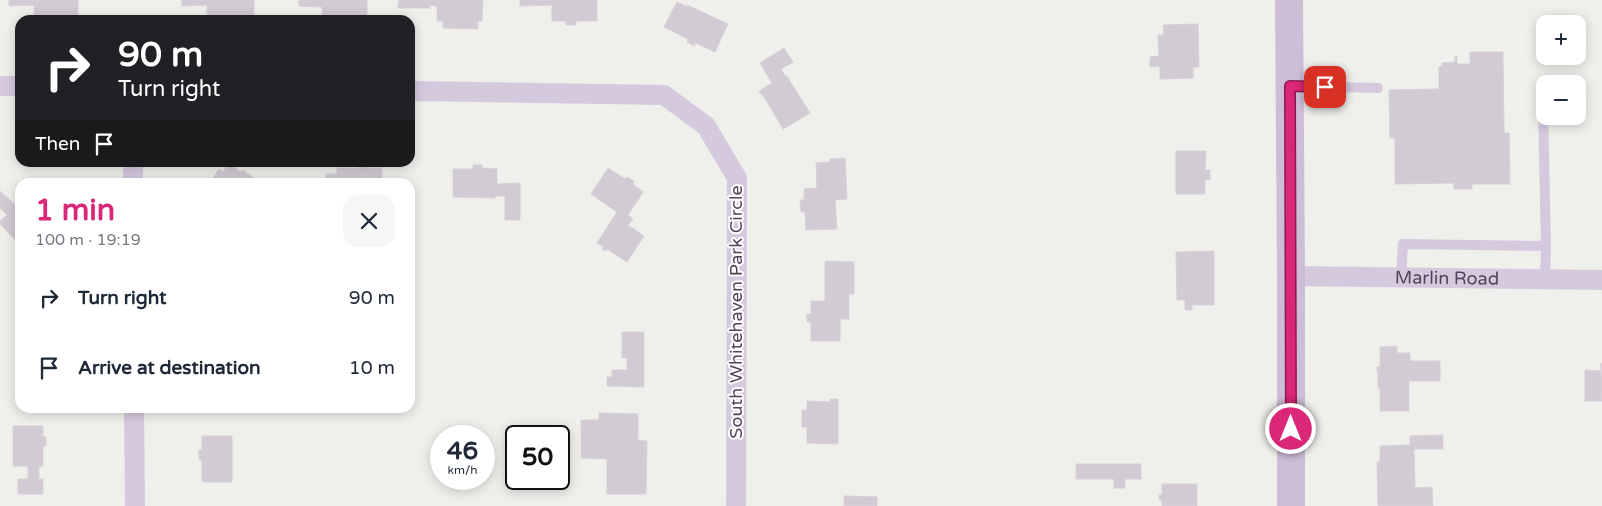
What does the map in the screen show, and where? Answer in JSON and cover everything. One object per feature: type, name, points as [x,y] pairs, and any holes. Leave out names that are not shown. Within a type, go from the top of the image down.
[{"type":"main road","points":[[1289,0],[1291,506]]},
{"type":"street","points":[[0,86],[15,86]]},
{"type":"street","name":"South Whitehaven Park Circle","points":[[415,91],[664,96],[706,126],[737,178],[736,506]]},
{"type":"street","name":"Marlin Road","points":[[1291,276],[1602,280]]},
{"type":"street","points":[[134,413],[135,506]]},
{"type":"lane","points":[[1290,86],[1378,88]]},
{"type":"lane","points":[[1544,125],[1545,279]]},
{"type":"lane","points":[[1401,277],[1402,244],[1546,246]]},
{"type":"building","points":[[9,0],[78,0],[78,15],[34,15],[34,5],[9,6]]},
{"type":"building","points":[[182,0],[254,0],[254,15],[207,15],[207,5],[182,6]]},
{"type":"building","points":[[299,0],[367,0],[367,15],[322,15],[322,7],[299,6]]},
{"type":"building","points":[[399,0],[483,0],[482,21],[478,21],[478,29],[443,28],[443,21],[437,21],[437,6],[430,5],[430,8],[398,8]]},
{"type":"building","points":[[520,0],[597,0],[597,21],[576,21],[576,25],[566,25],[566,21],[552,21],[552,5],[520,6]]},
{"type":"building","points":[[677,2],[728,24],[715,52],[696,43],[694,46],[687,42],[688,39],[664,27]]},
{"type":"building","points":[[1198,24],[1199,67],[1193,67],[1193,78],[1160,79],[1160,66],[1150,67],[1150,57],[1159,56],[1158,35],[1164,35],[1163,25]]},
{"type":"building","points":[[784,48],[793,62],[781,69],[810,113],[783,129],[759,91],[772,83],[760,63]]},
{"type":"building","points":[[1470,52],[1503,52],[1504,133],[1509,133],[1510,184],[1472,184],[1472,189],[1454,189],[1454,183],[1395,184],[1395,138],[1390,138],[1389,90],[1439,89],[1439,67],[1442,66],[1442,63],[1455,62],[1455,56],[1457,56],[1457,64],[1470,64]]},
{"type":"building","points":[[1176,151],[1206,151],[1205,170],[1210,170],[1210,180],[1205,180],[1205,194],[1176,194]]},
{"type":"building","points":[[845,158],[847,199],[835,200],[837,229],[806,230],[805,212],[801,212],[800,200],[804,200],[804,189],[817,188],[816,163],[830,162],[830,159]]},
{"type":"building","points":[[473,165],[497,169],[497,184],[520,183],[520,220],[505,220],[505,196],[495,196],[495,198],[453,197],[453,169],[473,169]]},
{"type":"building","points":[[226,167],[234,167],[240,172],[243,170],[254,178],[213,178],[219,169],[223,172]]},
{"type":"building","points":[[337,168],[382,168],[382,178],[326,178],[326,174],[337,174]]},
{"type":"building","points":[[608,168],[625,179],[627,177],[634,181],[633,184],[643,192],[628,215],[633,219],[628,225],[644,236],[627,262],[607,249],[606,251],[602,249],[604,247],[597,243],[617,212],[591,194]]},
{"type":"building","points":[[0,191],[15,205],[15,240],[0,224],[0,221],[7,215],[0,208]]},
{"type":"building","points":[[1214,251],[1214,305],[1192,305],[1192,310],[1185,310],[1185,300],[1177,300],[1176,252]]},
{"type":"building","points":[[825,261],[854,262],[854,294],[849,294],[849,319],[840,319],[840,341],[811,341],[811,322],[807,322],[807,314],[811,314],[811,301],[825,301]]},
{"type":"building","points":[[622,332],[644,332],[644,387],[607,386],[607,377],[612,377],[612,370],[627,370],[627,358],[622,358]]},
{"type":"building","points":[[1397,346],[1397,353],[1410,353],[1410,361],[1440,361],[1440,381],[1409,381],[1409,411],[1380,411],[1380,388],[1378,388],[1377,367],[1380,367],[1380,347]]},
{"type":"building","points":[[1601,363],[1602,401],[1585,401],[1585,370],[1601,371]]},
{"type":"building","points":[[830,399],[838,399],[838,444],[807,443],[807,427],[802,427],[802,410],[807,410],[807,401],[830,402]]},
{"type":"building","points":[[599,413],[638,414],[638,440],[647,441],[646,494],[607,494],[607,459],[581,458],[581,420],[599,420]]},
{"type":"building","points":[[13,426],[43,426],[43,437],[46,437],[46,446],[43,446],[43,466],[39,466],[39,479],[43,479],[43,494],[18,494],[18,479],[28,479],[28,466],[13,466]]},
{"type":"building","points":[[1443,435],[1443,449],[1414,449],[1415,488],[1432,487],[1433,506],[1378,506],[1377,462],[1380,462],[1380,446],[1410,445],[1410,436]]},
{"type":"building","points":[[202,436],[232,436],[232,482],[202,482],[202,460],[199,460],[199,450],[202,450]]},
{"type":"building","points":[[1076,464],[1141,464],[1141,479],[1125,479],[1125,488],[1114,488],[1114,479],[1076,479]]},
{"type":"building","points":[[1162,484],[1197,484],[1197,506],[1162,506],[1162,500],[1159,500],[1159,495],[1162,495]]},
{"type":"building","points":[[844,496],[877,497],[877,506],[844,506]]},
{"type":"route","points":[[1291,429],[1290,86],[1325,87]]}]
